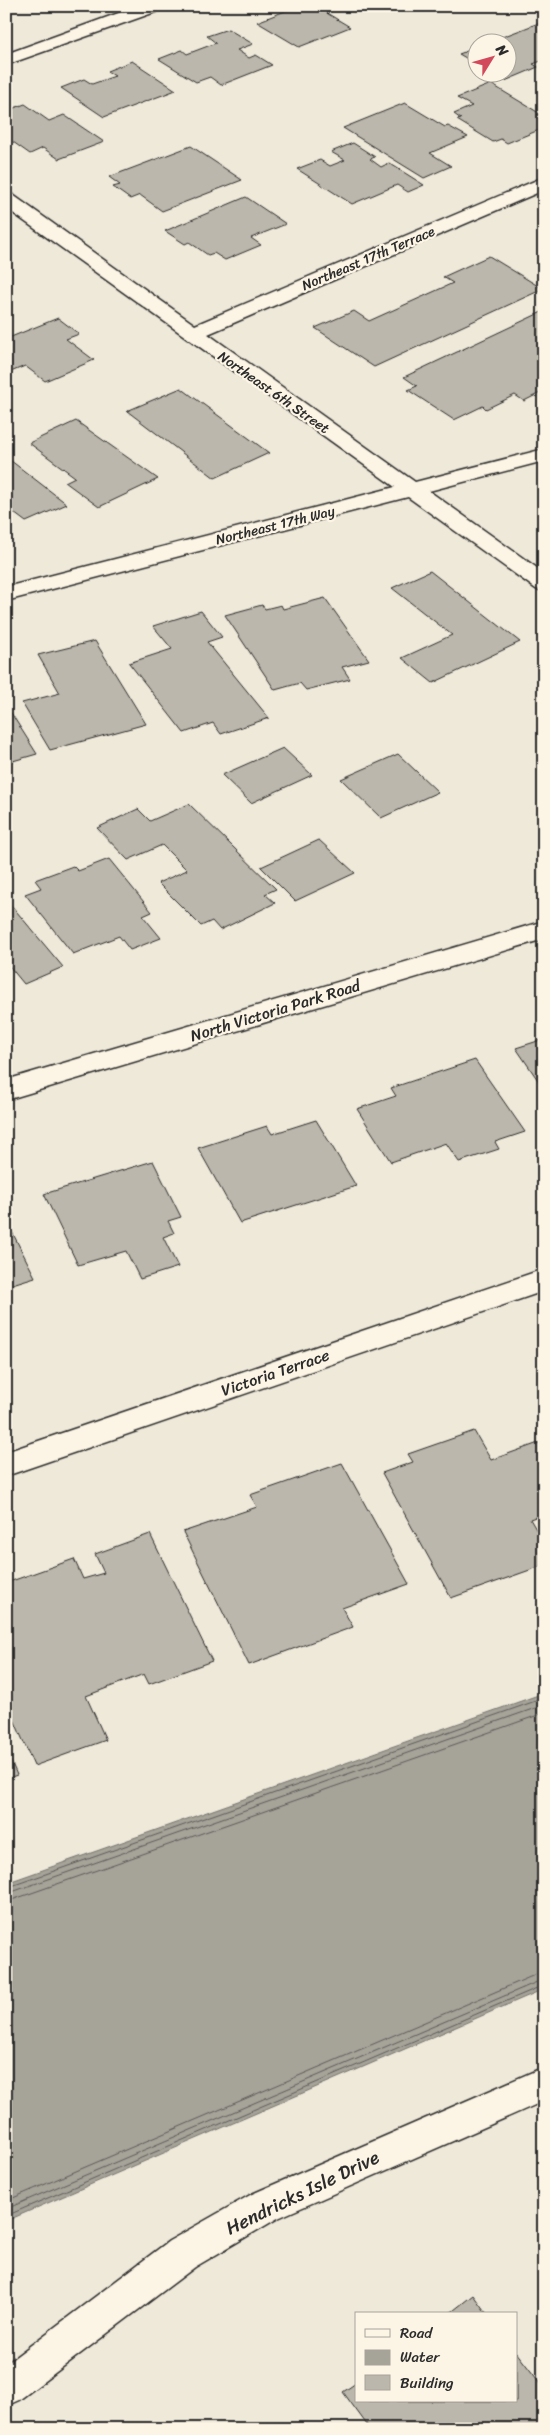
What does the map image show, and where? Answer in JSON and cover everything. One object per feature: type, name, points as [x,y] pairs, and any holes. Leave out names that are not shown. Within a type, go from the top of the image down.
[{"type":"street","points":[[6,60],[155,6]]},
{"type":"street","name":"Northeast 17th Terrace","points":[[192,334],[544,183]]},
{"type":"street","name":"Northeast 6th Street","points":[[6,199],[192,334],[544,584]]},
{"type":"street","name":"Northeast 17th Way","points":[[6,594],[544,455]]},
{"type":"street","name":"North Victoria Park Road","points":[[6,1090],[544,930]]},
{"type":"street","name":"Victoria Terrace","points":[[6,1464],[544,1280]]},
{"type":"street","name":"Hendricks Isle Drive","points":[[6,2387],[182,2254],[265,2206],[544,2084]]},
{"type":"water","points":[[544,1693],[544,1989],[6,2221],[6,1883]]},
{"type":"building","points":[[298,6],[315,6],[350,27],[299,47],[257,22]]},
{"type":"building","points":[[544,21],[544,60],[533,64],[538,67],[518,75],[518,32],[515,32]]},
{"type":"building","points":[[228,29],[253,44],[237,50],[249,58],[256,55],[272,65],[221,85],[210,77],[196,82],[159,59],[182,50],[187,54],[216,43],[207,36]]},
{"type":"building","points":[[468,51],[468,59],[459,54]]},
{"type":"building","points":[[132,61],[176,90],[104,117],[61,88],[84,79],[92,84],[115,76],[107,71]]},
{"type":"building","points":[[491,84],[544,116],[544,128],[507,143],[501,139],[493,142],[457,120],[461,119],[454,114],[472,106],[457,98]]},
{"type":"building","points":[[405,103],[445,127],[448,126],[468,137],[430,153],[451,166],[424,178],[343,128]]},
{"type":"building","points":[[25,104],[49,121],[64,115],[104,142],[59,159],[43,148],[30,154],[6,137],[6,111]]},
{"type":"building","points":[[353,143],[375,157],[370,159],[381,167],[389,163],[424,185],[408,192],[397,185],[352,204],[297,169],[320,160],[330,166],[345,160],[331,152]]},
{"type":"building","points":[[191,146],[242,180],[162,211],[140,195],[130,199],[113,187],[120,185],[109,177]]},
{"type":"building","points":[[246,197],[286,224],[251,238],[261,245],[225,260],[214,253],[208,255],[189,242],[185,244],[165,231]]},
{"type":"building","points":[[489,256],[543,289],[374,367],[315,328],[354,311],[369,321],[453,283],[443,277]]},
{"type":"building","points":[[544,311],[544,391],[524,401],[515,395],[486,409],[483,406],[454,420],[408,390],[417,386],[404,377]]},
{"type":"building","points":[[58,318],[79,334],[66,339],[94,360],[45,381],[25,366],[6,374],[6,339]]},
{"type":"building","points":[[181,388],[269,453],[215,478],[127,411]]},
{"type":"building","points":[[76,421],[158,479],[99,507],[65,482],[75,477],[29,443]]},
{"type":"building","points":[[6,457],[67,504],[26,522],[10,510],[6,512]]},
{"type":"building","points":[[430,571],[520,642],[433,683],[402,658],[452,635],[392,588]]},
{"type":"building","points":[[325,598],[369,660],[342,667],[350,679],[306,690],[300,683],[275,690],[225,615],[262,605],[265,609],[281,605],[283,609]]},
{"type":"building","points":[[201,611],[222,637],[207,642],[269,718],[221,734],[213,723],[184,733],[129,663],[172,649],[153,626]]},
{"type":"building","points":[[95,641],[146,724],[50,750],[22,703],[60,693],[38,655]]},
{"type":"building","points":[[6,705],[37,754],[6,763]]},
{"type":"building","points":[[283,748],[312,775],[251,803],[222,775]]},
{"type":"building","points":[[398,754],[438,792],[381,818],[341,779]]},
{"type":"building","points":[[189,804],[276,889],[265,894],[275,903],[220,930],[212,921],[201,926],[158,883],[187,870],[162,845],[128,860],[97,828],[138,809],[150,821]]},
{"type":"building","points":[[319,840],[355,873],[295,901],[261,867]]},
{"type":"building","points":[[109,859],[152,912],[143,916],[161,938],[130,950],[119,936],[73,954],[25,894],[41,888],[35,880],[73,866],[78,871]]},
{"type":"building","points":[[6,899],[63,967],[24,984],[6,962]]},
{"type":"building","points":[[544,1039],[544,1089],[516,1048]]},
{"type":"building","points":[[475,1060],[525,1132],[495,1142],[499,1149],[459,1162],[446,1143],[391,1162],[357,1109],[396,1096],[391,1088]]},
{"type":"building","points":[[316,1120],[356,1186],[240,1223],[198,1148],[267,1126],[272,1134]]},
{"type":"building","points":[[153,1161],[181,1217],[168,1221],[174,1233],[163,1237],[178,1267],[140,1279],[126,1251],[78,1265],[44,1194]]},
{"type":"building","points":[[6,1220],[35,1277],[6,1286]]},
{"type":"building","points":[[474,1431],[491,1460],[544,1441],[544,1514],[530,1519],[544,1543],[544,1565],[451,1598],[382,1473],[413,1462],[408,1454]]},
{"type":"building","points":[[342,1463],[409,1584],[342,1608],[353,1627],[249,1665],[183,1532],[257,1507],[250,1495]]},
{"type":"building","points":[[150,1534],[212,1661],[149,1684],[144,1674],[86,1696],[106,1740],[34,1766],[6,1701],[6,1583],[74,1559],[83,1579],[104,1573],[95,1554]]},
{"type":"building","points":[[6,1750],[17,1775],[6,1779]]},
{"type":"building","points":[[473,2295],[486,2312],[452,2312]]},
{"type":"building","points":[[518,2355],[544,2388],[544,2429],[370,2429],[343,2392],[355,2384],[355,2402],[518,2402]]}]
